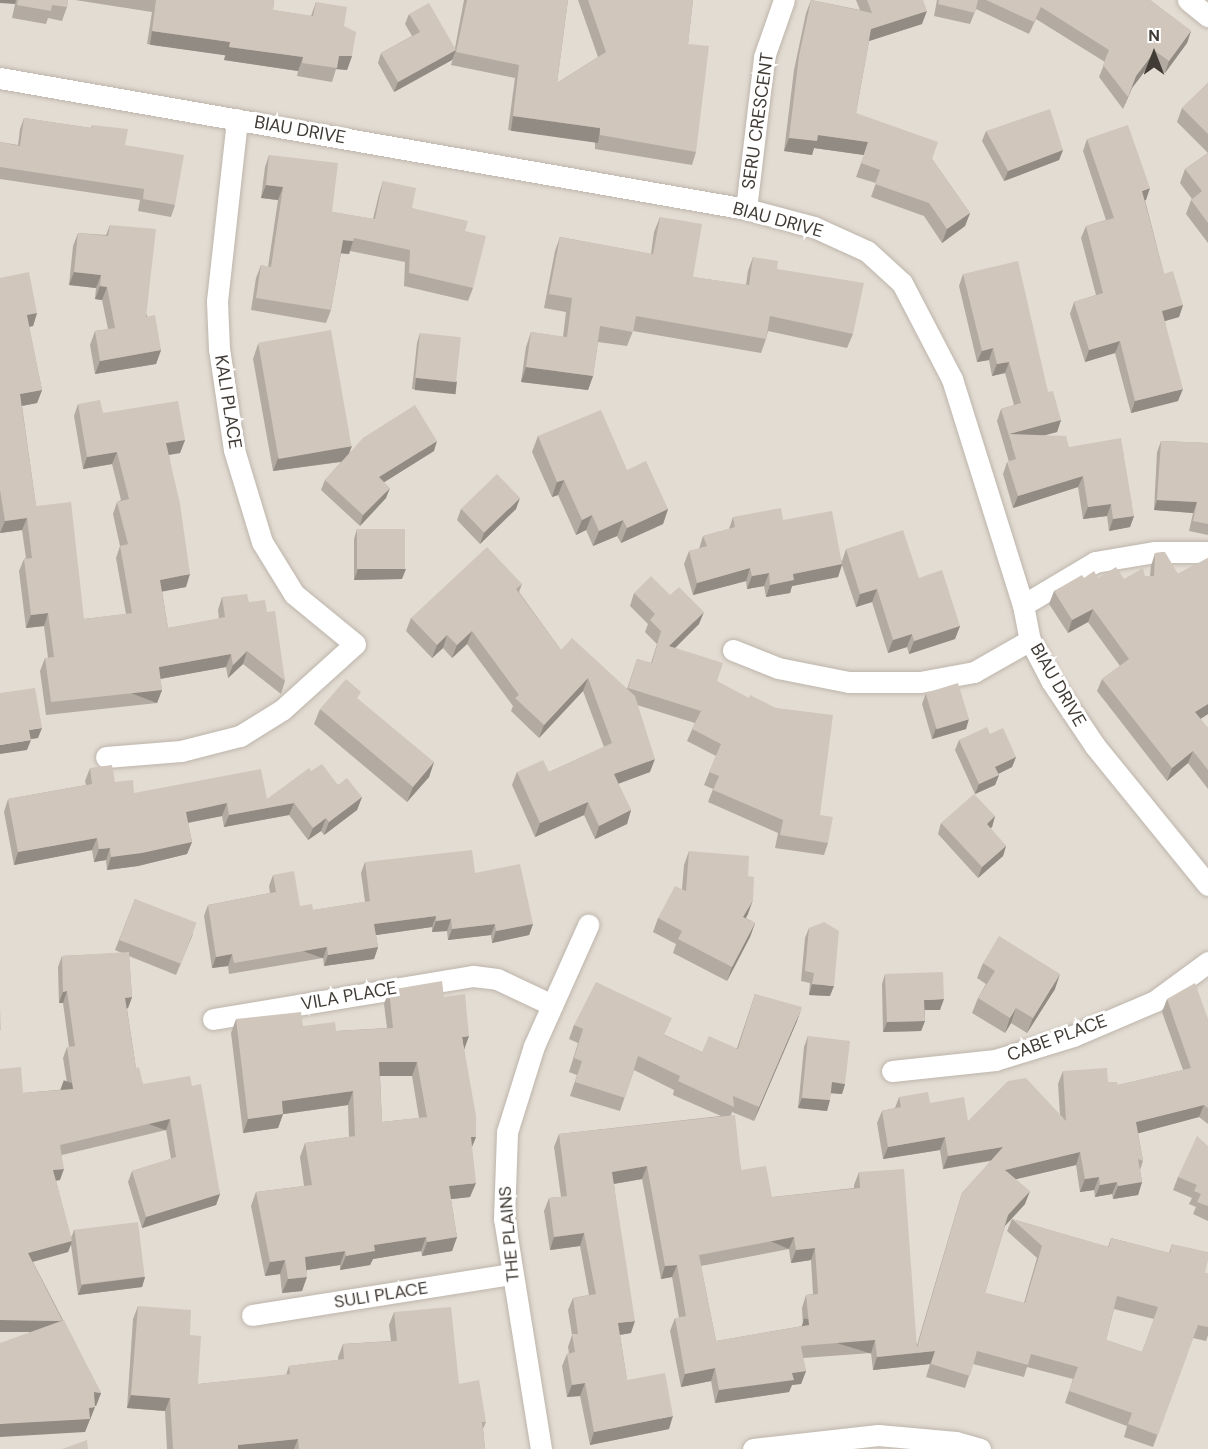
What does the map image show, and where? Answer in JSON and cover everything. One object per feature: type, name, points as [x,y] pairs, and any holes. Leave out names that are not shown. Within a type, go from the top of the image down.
[{"type":"street","name":"SERU CRESCENT","points":[[746,209],[764,57],[784,0]]},
{"type":"street","points":[[1188,0],[1208,16]]},
{"type":"street","name":"BIAU DRIVE","points":[[0,78],[746,209],[814,227],[867,251],[902,284],[952,379],[1023,605],[1030,640],[1052,682],[1095,746],[1208,885]]},
{"type":"street","name":"KALI PLACE","points":[[106,757],[181,751],[240,736],[282,710],[355,644],[294,594],[262,542],[234,450],[219,349],[217,301],[237,119]]},
{"type":"street","points":[[1023,605],[1095,562],[1155,552],[1208,552]]},
{"type":"street","points":[[733,650],[778,668],[849,682],[920,682],[974,672],[1030,640]]},
{"type":"street","name":"THE PLAINS","points":[[541,1449],[511,1274],[504,1219],[507,1132],[534,1046],[588,925]]},
{"type":"street","name":"CABE PLACE","points":[[892,1071],[995,1060],[1073,1036],[1155,1001],[1208,962]]},
{"type":"street","name":"VILA PLACE","points":[[213,1019],[473,976],[497,980],[552,1005]]},
{"type":"street","name":"SULI PLACE","points":[[252,1315],[511,1274]]},
{"type":"street","points":[[753,1449],[878,1435],[956,1442],[980,1449]]},
{"type":"shaded area","points":[[0,0],[1208,0],[1208,1449],[0,1449]]},
{"type":"building","points":[[18,0],[68,0],[67,7],[52,5],[51,11],[17,5]]},
{"type":"building","points":[[156,0],[274,0],[273,10],[313,16],[316,2],[347,7],[344,26],[356,32],[352,56],[339,56],[337,68],[302,63],[303,57],[229,47],[230,42],[152,31]]},
{"type":"building","points":[[467,0],[568,0],[557,83],[606,52],[588,0],[693,0],[688,44],[709,46],[696,152],[600,135],[600,128],[513,116],[519,65],[456,52]]},
{"type":"building","points":[[811,0],[872,13],[867,0],[923,0],[927,11],[871,29],[856,113],[938,142],[932,159],[970,213],[947,229],[929,203],[875,184],[880,170],[861,163],[868,142],[818,135],[817,141],[789,138],[799,56]]},
{"type":"building","points":[[939,0],[978,0],[975,13],[938,4]]},
{"type":"building","points":[[986,0],[1150,0],[1191,31],[1169,61],[1155,51],[1136,76],[1128,97],[1103,65],[1109,50],[1041,7],[1034,22]]},
{"type":"building","points":[[429,3],[456,50],[398,82],[381,53],[420,32],[409,14]]},
{"type":"building","points":[[1208,83],[1208,134],[1182,108]]},
{"type":"building","points":[[1050,109],[1063,150],[1008,171],[986,131]]},
{"type":"building","points":[[24,118],[92,128],[92,125],[128,129],[125,145],[184,155],[175,205],[143,199],[144,189],[0,167],[0,142],[20,146]]},
{"type":"building","points":[[1128,125],[1150,188],[1142,191],[1164,274],[1173,271],[1183,305],[1162,311],[1183,389],[1135,401],[1120,341],[1089,350],[1074,302],[1103,293],[1086,226],[1114,218],[1087,139]]},
{"type":"building","points":[[1208,153],[1208,223],[1191,200],[1202,191],[1185,169]]},
{"type":"building","points":[[269,155],[338,163],[332,212],[375,219],[383,181],[416,188],[412,208],[468,221],[465,231],[486,236],[473,288],[409,273],[410,250],[354,238],[353,241],[343,240],[331,310],[256,298],[261,265],[271,267],[283,187],[266,185]]},
{"type":"building","points":[[660,217],[702,224],[693,277],[749,285],[753,257],[778,261],[777,269],[864,283],[853,334],[770,316],[766,339],[636,316],[633,332],[600,326],[593,376],[526,367],[531,332],[567,337],[572,298],[549,294],[560,237],[653,254]]},
{"type":"building","points":[[110,225],[156,229],[146,317],[155,315],[161,350],[100,361],[95,331],[115,328],[107,287],[100,286],[101,275],[74,272],[78,233],[108,236]]},
{"type":"building","points":[[1018,261],[1048,392],[1053,391],[1061,420],[1009,434],[1066,436],[1069,447],[1121,438],[1134,516],[1113,519],[1111,504],[1088,507],[1083,476],[1018,496],[1007,462],[1016,459],[1001,409],[1021,403],[1009,362],[997,364],[993,348],[982,351],[963,274]]},
{"type":"building","points":[[29,272],[37,313],[27,315],[42,390],[20,394],[36,506],[71,502],[84,619],[132,613],[120,546],[128,544],[117,502],[129,499],[117,452],[87,457],[78,404],[100,400],[103,413],[178,401],[185,440],[166,443],[180,504],[190,574],[160,580],[168,628],[225,617],[222,597],[247,594],[249,602],[265,600],[267,612],[275,611],[285,681],[247,651],[233,665],[231,654],[159,667],[162,690],[51,702],[45,658],[54,657],[48,613],[31,615],[24,559],[32,558],[27,518],[5,521],[0,490],[0,278]]},
{"type":"building","points":[[331,330],[351,446],[279,459],[258,343]]},
{"type":"building","points":[[420,333],[461,337],[456,382],[415,378]]},
{"type":"building","points":[[415,405],[437,441],[379,477],[390,488],[363,515],[325,480],[363,438]]},
{"type":"building","points":[[601,410],[627,470],[646,461],[668,509],[627,528],[623,520],[599,531],[592,515],[582,520],[564,480],[557,482],[538,436]]},
{"type":"building","points":[[1161,441],[1208,443],[1208,524],[1193,521],[1197,502],[1157,500]]},
{"type":"building","points":[[497,474],[520,498],[484,532],[461,509]]},
{"type":"building","points":[[781,508],[783,520],[832,511],[842,564],[793,574],[794,580],[770,585],[769,573],[752,576],[750,568],[697,583],[689,551],[707,546],[703,536],[735,527],[733,517]]},
{"type":"building","points":[[357,529],[405,529],[405,569],[357,569]]},
{"type":"building","points":[[903,530],[919,578],[942,570],[960,626],[914,641],[912,634],[893,640],[877,589],[860,594],[846,549]]},
{"type":"building","points":[[487,547],[522,584],[516,589],[561,650],[572,638],[635,696],[655,759],[614,774],[631,810],[599,826],[588,802],[540,823],[517,772],[543,760],[549,772],[612,743],[588,678],[544,725],[515,698],[519,695],[472,631],[457,645],[447,635],[437,645],[411,618]]},
{"type":"building","points":[[1165,552],[1178,574],[1208,558],[1208,704],[1195,712],[1208,728],[1208,770],[1193,751],[1172,768],[1102,679],[1129,659],[1093,609],[1072,620],[1054,591],[1082,575],[1084,578],[1094,571],[1098,578],[1116,567],[1124,579],[1143,568],[1145,576],[1154,576],[1155,553]]},
{"type":"building","points":[[651,576],[670,595],[679,587],[704,612],[669,646],[723,663],[717,681],[749,698],[750,695],[776,708],[833,715],[820,815],[833,817],[828,843],[780,835],[783,820],[713,790],[719,776],[709,772],[721,744],[692,729],[701,711],[628,688],[637,659],[652,663],[661,631],[650,620],[655,614],[634,593]]},
{"type":"building","points":[[346,679],[361,692],[357,698],[434,762],[413,787],[320,709]]},
{"type":"building","points":[[958,683],[969,719],[937,729],[925,693]]},
{"type":"building","points":[[35,688],[42,728],[29,730],[31,740],[0,745],[0,693]]},
{"type":"building","points":[[987,727],[990,734],[1003,728],[1016,757],[995,767],[999,775],[979,784],[959,740]]},
{"type":"building","points":[[322,764],[338,785],[347,778],[362,797],[329,822],[326,818],[313,828],[294,803],[229,815],[227,803],[186,812],[192,842],[111,857],[110,848],[99,849],[97,838],[18,852],[8,799],[92,784],[90,768],[112,765],[115,782],[133,780],[134,793],[261,769],[267,799],[309,768],[311,771]]},
{"type":"building","points":[[974,794],[995,816],[987,824],[1006,846],[982,867],[941,823]]},
{"type":"building","points":[[472,850],[475,873],[520,864],[533,924],[496,931],[495,924],[452,929],[451,919],[436,921],[436,916],[374,924],[378,947],[328,955],[327,947],[234,963],[232,954],[216,957],[208,905],[276,892],[273,875],[294,871],[300,906],[312,904],[313,910],[370,901],[365,862]]},
{"type":"building","points":[[689,851],[749,856],[748,876],[754,877],[753,900],[743,917],[755,923],[732,967],[678,939],[682,931],[658,918],[675,886],[686,891]]},
{"type":"building","points":[[135,899],[197,923],[181,964],[119,940]]},
{"type":"building","points":[[824,922],[839,931],[834,986],[812,984],[814,973],[805,971],[809,928]]},
{"type":"building","points":[[999,936],[1060,974],[1033,1018],[1016,1008],[1010,1018],[978,998],[995,971],[983,963]]},
{"type":"building","points":[[129,952],[132,997],[125,998],[136,1068],[139,1067],[143,1084],[190,1076],[192,1086],[201,1084],[220,1194],[146,1217],[132,1171],[176,1157],[170,1119],[60,1145],[64,1169],[53,1170],[72,1241],[28,1253],[62,1320],[0,1320],[0,1069],[21,1067],[23,1093],[73,1089],[67,1047],[75,1046],[67,991],[63,992],[62,956]]},
{"type":"building","points":[[943,972],[944,999],[924,1000],[925,1021],[887,1022],[885,974]]},
{"type":"building","points":[[442,981],[444,997],[465,994],[469,1036],[462,1037],[476,1116],[476,1137],[471,1137],[476,1183],[449,1186],[457,1237],[427,1242],[426,1237],[374,1245],[375,1251],[346,1256],[345,1251],[305,1257],[307,1277],[288,1279],[285,1260],[270,1262],[256,1192],[312,1185],[305,1143],[355,1136],[353,1091],[282,1101],[283,1114],[248,1119],[236,1019],[301,1012],[303,1026],[335,1022],[336,1031],[393,1028],[389,990]],"holes":[[[379,1062],[417,1062],[427,1117],[382,1122]]]},
{"type":"building","points":[[596,982],[672,1018],[664,1035],[702,1052],[709,1036],[738,1049],[755,994],[802,1007],[759,1107],[733,1096],[734,1107],[678,1081],[680,1076],[638,1056],[625,1098],[575,1082],[582,1061],[574,1058],[583,1029],[574,1025]]},
{"type":"building","points":[[1195,983],[1208,1019],[1208,1108],[1204,1105],[1136,1122],[1143,1161],[1138,1159],[1142,1182],[1118,1186],[1117,1182],[1100,1185],[1099,1177],[1085,1179],[1080,1152],[1005,1170],[1030,1191],[1008,1215],[985,1293],[1025,1303],[1042,1246],[1012,1219],[1109,1247],[1111,1238],[1170,1253],[1172,1244],[1208,1252],[1205,1273],[1208,1273],[1208,1327],[1198,1325],[1158,1435],[1128,1424],[1132,1413],[1069,1391],[1078,1367],[1031,1354],[1028,1365],[977,1351],[970,1376],[931,1364],[935,1351],[877,1357],[875,1340],[801,1346],[806,1371],[792,1373],[794,1380],[719,1390],[715,1368],[685,1374],[675,1318],[686,1316],[677,1265],[665,1266],[647,1166],[612,1172],[635,1321],[618,1323],[627,1380],[665,1373],[673,1416],[594,1432],[585,1383],[572,1385],[567,1354],[575,1352],[572,1334],[578,1334],[573,1298],[596,1294],[584,1233],[554,1237],[549,1198],[567,1196],[559,1134],[735,1115],[741,1170],[766,1166],[772,1197],[860,1188],[859,1172],[904,1169],[917,1348],[962,1193],[1003,1147],[948,1156],[945,1137],[888,1147],[882,1111],[901,1107],[899,1097],[928,1092],[930,1103],[964,1097],[968,1121],[1008,1081],[1026,1078],[1066,1121],[1063,1071],[1107,1068],[1108,1082],[1117,1082],[1118,1085],[1191,1068],[1167,999]],"holes":[[[794,1237],[796,1250],[815,1248],[818,1294],[806,1295],[809,1325],[716,1341],[699,1255]],[[1117,1296],[1158,1307],[1142,1352],[1106,1340]]]},
{"type":"building","points":[[808,1036],[850,1041],[845,1084],[832,1082],[830,1100],[802,1098]]},
{"type":"building","points":[[1197,1136],[1208,1146],[1208,1206],[1197,1202],[1201,1194],[1194,1191],[1197,1185],[1178,1177]]},
{"type":"building","points":[[138,1222],[145,1277],[81,1284],[74,1230]]},
{"type":"building","points":[[138,1306],[191,1310],[190,1335],[201,1336],[198,1384],[290,1374],[289,1366],[344,1359],[343,1344],[397,1341],[394,1312],[451,1307],[459,1384],[479,1380],[486,1422],[482,1422],[485,1449],[299,1449],[298,1439],[238,1445],[238,1449],[173,1449],[170,1398],[131,1395]]},
{"type":"building","points":[[64,1320],[101,1393],[94,1392],[95,1407],[89,1408],[90,1419],[0,1424],[0,1343]]},
{"type":"building","points":[[87,1440],[88,1449],[62,1449]]}]
